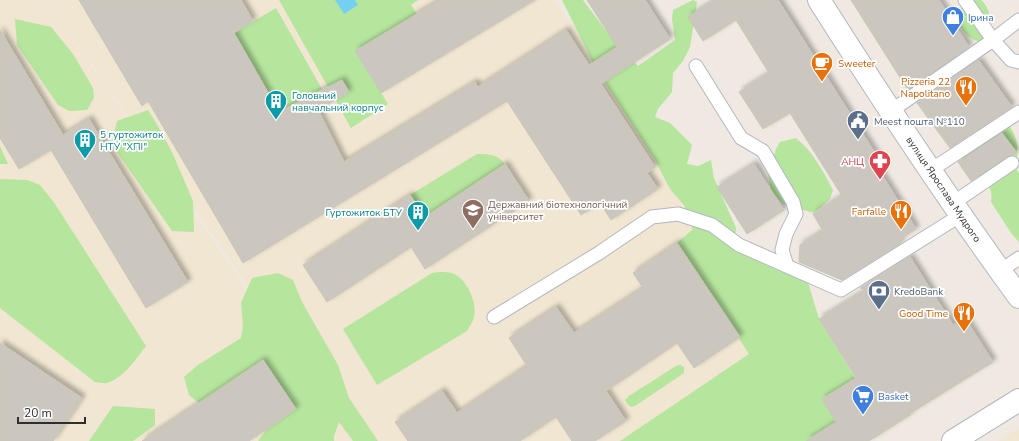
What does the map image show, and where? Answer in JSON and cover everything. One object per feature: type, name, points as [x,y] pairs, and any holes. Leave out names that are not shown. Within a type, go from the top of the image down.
[{"type":"street","name":"вулиця Ярослава Мудрого","points":[[819,0],[891,111],[1019,297]]},
{"type":"street","points":[[953,441],[1019,400]]},
{"type":"lane","points":[[965,0],[993,40],[1011,60],[1019,62]]},
{"type":"lane","points":[[891,111],[993,40],[1019,20]]},
{"type":"lane","points":[[696,66],[741,138],[763,151],[794,202],[796,214],[786,234],[782,250],[787,266]]},
{"type":"lane","points":[[931,170],[1019,112]]},
{"type":"lane","points":[[494,317],[594,256],[652,217],[678,214],[712,225],[739,245],[841,290],[957,209],[1012,163]]},
{"type":"lane","points":[[1000,271],[1019,258]]},
{"type":"shaded area","points":[[0,0],[45,0],[325,400],[218,243],[46,0],[554,0],[611,77],[851,441],[0,441]]},
{"type":"shaded area","points":[[1019,428],[1019,441],[998,441]]},
{"type":"green space","points":[[279,0],[418,0],[411,5],[417,14],[355,51],[388,104],[351,128]]},
{"type":"green space","points":[[562,0],[583,0],[610,36],[638,66],[675,40],[672,19],[673,10],[693,0],[697,2],[690,47],[683,61],[673,73],[672,92],[658,109],[655,117],[670,123],[692,145],[687,164],[698,166],[711,160],[714,178],[736,228],[735,239],[807,279],[819,319],[855,378],[822,399],[836,422],[806,441],[620,441],[749,354],[677,243],[692,230],[692,225],[684,205],[670,189],[655,160],[595,67]]},
{"type":"green space","points":[[967,0],[981,0],[988,11],[991,20],[991,33],[980,42],[966,34],[960,25],[959,14],[962,6]]},
{"type":"green space","points":[[276,8],[322,89],[279,112],[234,33]]},
{"type":"green space","points":[[15,19],[51,27],[73,54],[93,88],[94,98],[87,110],[69,111],[58,105],[17,45]]},
{"type":"green space","points":[[148,110],[172,152],[193,201],[194,232],[172,231],[117,152],[114,135],[117,121]]},
{"type":"green space","points":[[1009,125],[1015,136],[1017,146],[1016,169],[1019,173],[1019,242],[1011,233],[991,202],[991,191],[987,184],[970,171],[958,152]]},
{"type":"green space","points":[[796,138],[813,156],[833,190],[830,199],[814,213],[783,204],[771,191],[768,173],[776,149],[780,142]]},
{"type":"green space","points":[[0,146],[8,164],[0,164]]},
{"type":"green space","points":[[477,154],[492,155],[499,158],[505,164],[425,217],[410,195]]},
{"type":"green space","points":[[0,179],[27,180],[40,185],[55,204],[146,346],[129,368],[113,381],[106,383],[95,382],[0,308]]},
{"type":"green space","points":[[440,272],[454,274],[465,283],[475,308],[471,324],[467,331],[377,385],[343,329],[432,273]]},
{"type":"green space","points":[[278,273],[293,280],[302,302],[338,365],[349,398],[378,441],[353,441],[339,422],[334,436],[334,441],[258,441],[266,430],[296,409],[263,360],[199,403],[189,395],[184,377],[198,365],[241,338],[243,326],[241,303],[252,278]]},
{"type":"green space","points":[[680,365],[684,367],[684,373],[635,406],[631,407],[627,404],[625,400],[629,396],[676,366]]},
{"type":"green space","points":[[113,406],[155,409],[155,425],[133,441],[89,441]]},
{"type":"water","points":[[335,0],[355,0],[358,5],[344,14]]},
{"type":"building","points":[[79,0],[241,0],[253,21],[234,33],[279,112],[342,80],[349,92],[318,110],[344,162],[475,82],[478,87],[566,30],[589,65],[617,47],[587,0],[645,0],[670,39],[601,84],[655,167],[647,173],[658,189],[611,220],[600,203],[581,215],[507,101],[243,263],[148,101],[142,106]]},
{"type":"building","points":[[440,0],[535,0],[381,93],[355,51]]},
{"type":"building","points":[[715,0],[778,0],[885,169],[880,172],[916,229],[899,240],[901,243],[842,280],[799,262],[800,245],[823,231],[813,214],[842,196],[790,113],[763,129],[739,92],[769,73],[736,20],[703,41],[688,17]]},
{"type":"building","points":[[851,0],[939,0],[969,47],[908,90]]},
{"type":"building","name":"5 гуртожиток НТУ \"ХПІ\"","points":[[0,30],[63,135],[89,119],[188,282],[146,308],[51,150],[19,169],[0,138]]},
{"type":"building","name":"Pizzeria 22 Napolitano","points":[[979,61],[1012,107],[950,148],[917,103]]},
{"type":"building","points":[[1002,133],[1017,153],[1008,156],[971,181],[958,162]]},
{"type":"building","name":"Гуртожиток БТУ","points":[[505,164],[529,201],[425,269],[411,247],[327,302],[303,265],[410,195],[425,217]]},
{"type":"building","points":[[754,164],[784,210],[747,234],[717,187]]},
{"type":"building","points":[[677,243],[740,337],[694,368],[677,343],[606,391],[626,421],[595,441],[572,441],[556,417],[520,441],[408,441],[395,422],[442,391],[457,413],[527,366],[509,338],[556,307],[574,333],[643,288],[633,273]]},
{"type":"building","points":[[910,257],[953,325],[965,318],[993,362],[909,414],[910,415],[869,441],[806,441],[836,422],[822,399],[856,378],[819,319],[866,290],[860,288]]},
{"type":"building","points":[[0,343],[82,398],[53,441],[0,441]]},
{"type":"building","points":[[263,360],[296,409],[249,441],[142,441]]},
{"type":"place","name":"Ірина","points":[[953,36]]},
{"type":"place","name":"Sweeter","points":[[822,82]]},
{"type":"place","name":"Pizzeria 22 Napolitano","points":[[966,106]]},
{"type":"place","name":"Головний навчальний корпус","points":[[276,120]]},
{"type":"place","name":"Meest пошта №110","points":[[858,140]]},
{"type":"place","name":"5 гуртожиток НТУ \"ХПІ\"","points":[[85,160]]},
{"type":"place","name":"АНЦ","points":[[880,180]]},
{"type":"place","name":"Державний біотехнологічний університет","points":[[473,230]]},
{"type":"place","name":"Farfalle","points":[[901,230]]},
{"type":"place","name":"Гуртожиток БТУ","points":[[418,232]]},
{"type":"place","name":"KredoBank","points":[[879,310]]},
{"type":"place","name":"Good Time","points":[[964,332]]},
{"type":"place","name":"Basket","points":[[863,416]]}]
